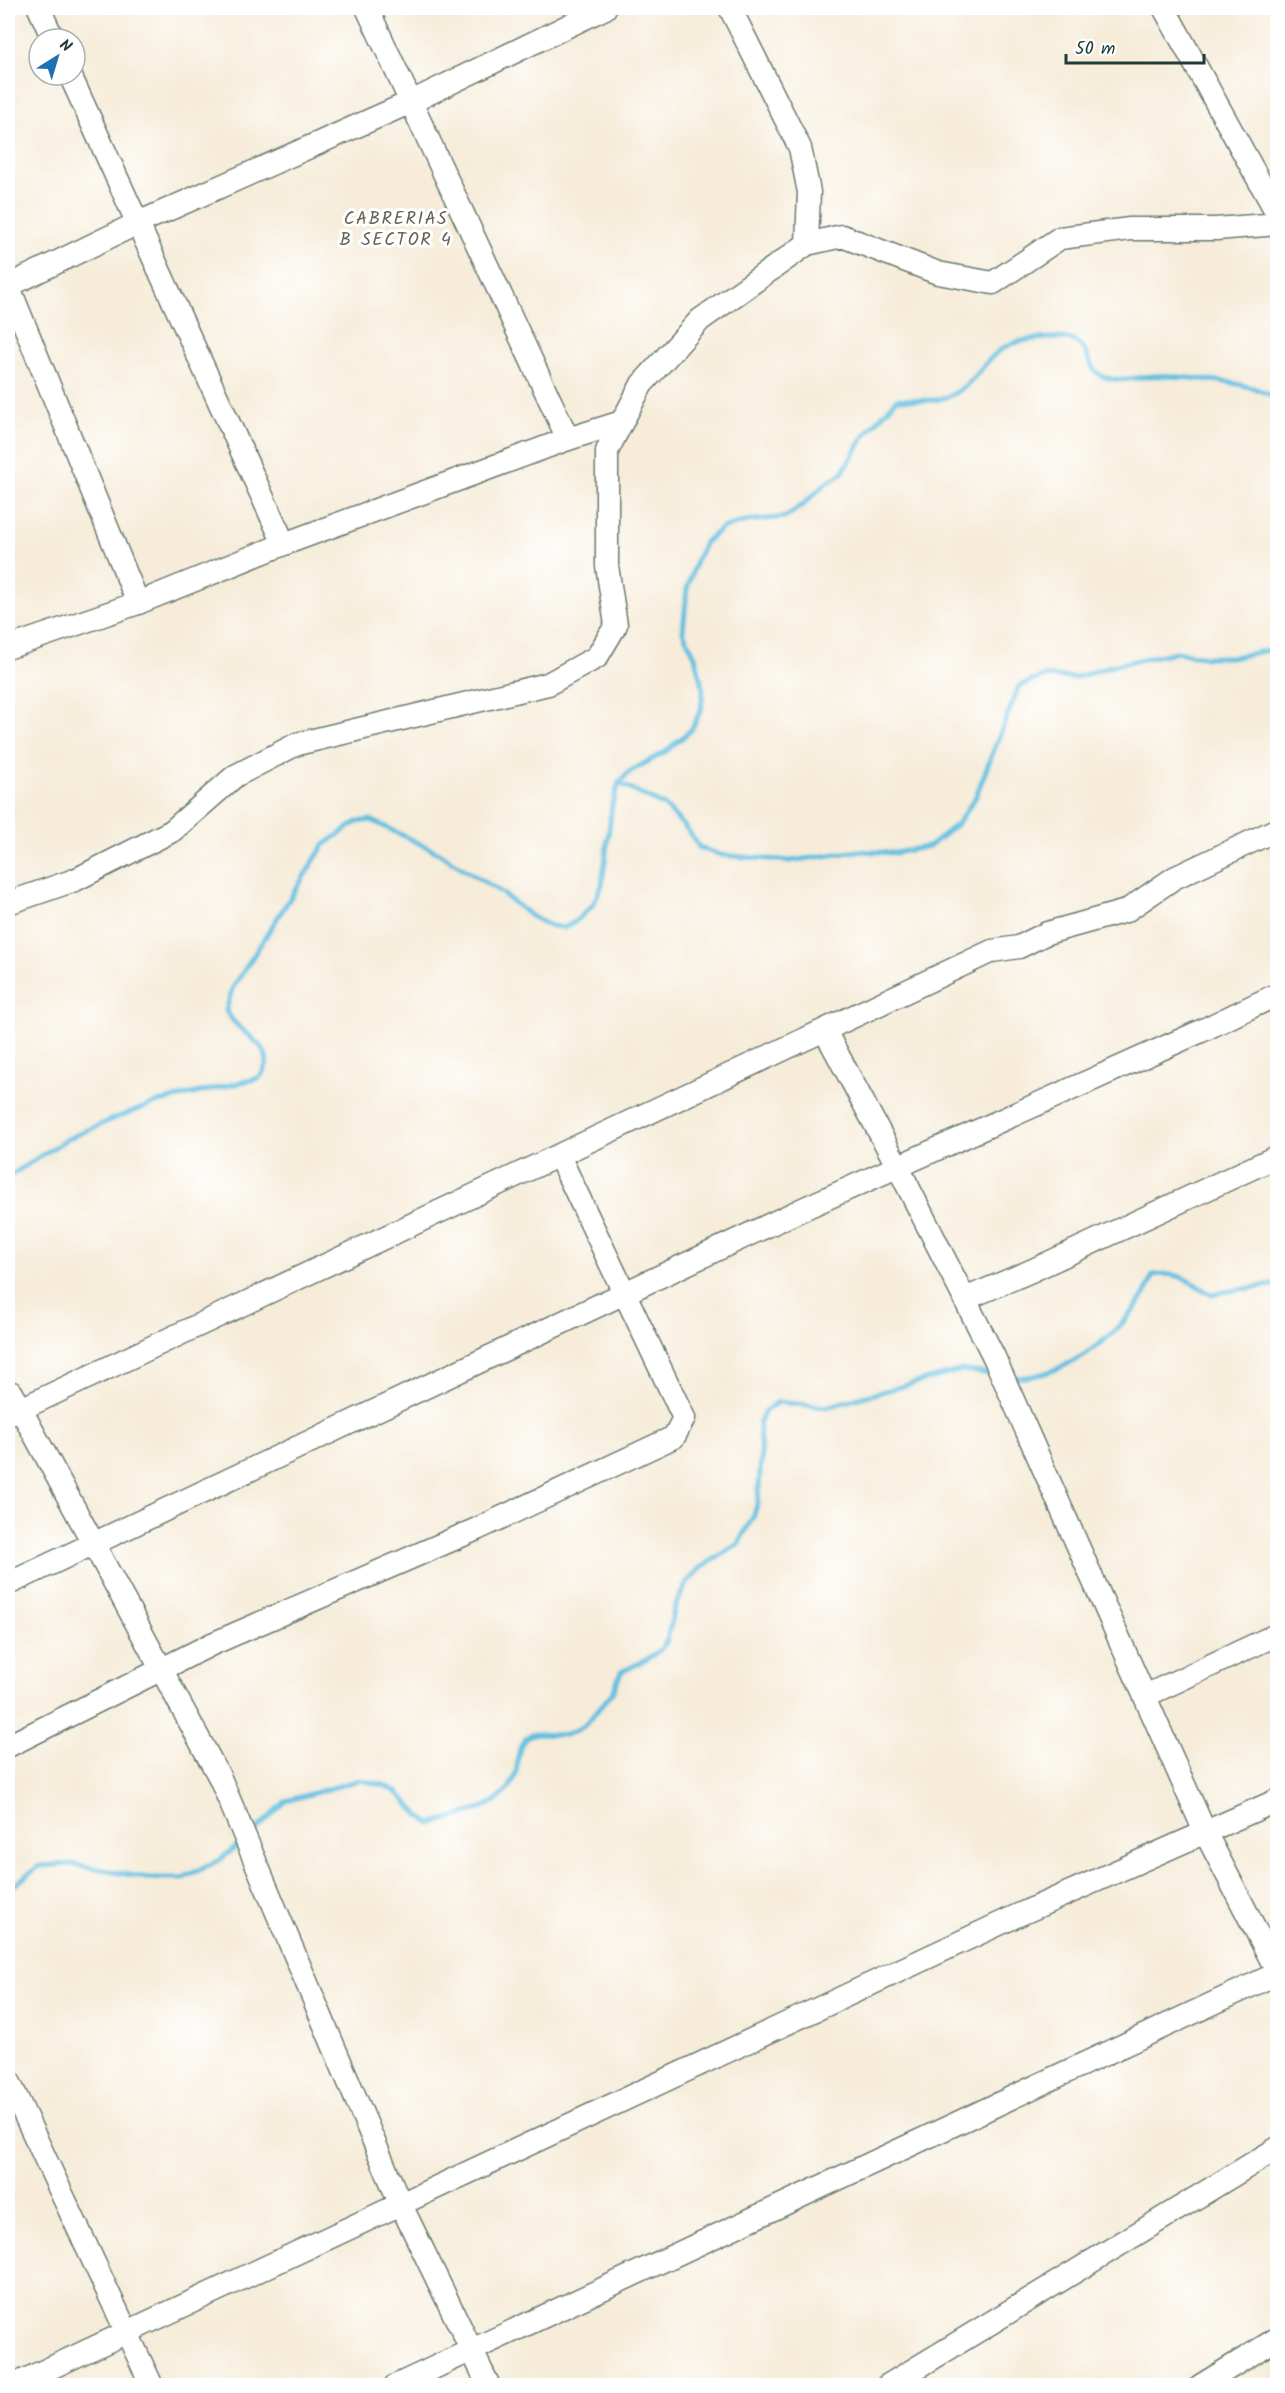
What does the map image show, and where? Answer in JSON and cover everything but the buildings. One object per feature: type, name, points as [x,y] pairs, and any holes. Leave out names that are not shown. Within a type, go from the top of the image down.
[{"type":"street","points":[[39,8],[48,27]]},
{"type":"street","points":[[367,8],[568,439]]},
{"type":"street","points":[[138,603],[8,285],[138,223],[411,102],[605,8]]},
{"type":"street","points":[[730,8],[800,148],[809,192],[807,244]]},
{"type":"street","points":[[1164,8],[1278,215]]},
{"type":"street","points":[[76,87],[284,544]]},
{"type":"street","points":[[8,903],[75,880],[172,831],[235,776],[297,744],[548,684],[597,657],[616,625],[607,566],[607,451],[642,384],[700,320],[807,244],[842,236],[938,273],[993,283],[1060,238],[1130,229],[1216,229],[1278,224]]},
{"type":"street","points":[[8,641],[10,646],[138,603],[284,544],[568,439],[622,422]]},
{"type":"street","points":[[489,2385],[400,2203],[220,1778],[94,1544],[13,1406],[559,1156],[992,951],[1019,947],[1047,933],[1126,911],[1174,878],[1278,829]]},
{"type":"street","points":[[8,1584],[624,1294],[1278,994]]},
{"type":"street","points":[[395,2385],[1278,1972],[1206,1832],[1010,1392],[898,1167],[825,1031]]},
{"type":"street","points":[[8,1746],[212,1644],[477,1529],[674,1437],[684,1418],[559,1156]]},
{"type":"street","points":[[965,1299],[1278,1156]]},
{"type":"street","points":[[1145,1696],[1278,1634]]},
{"type":"street","points":[[12,2385],[1003,1922],[1278,1800]]},
{"type":"street","points":[[8,2079],[125,2332],[152,2385]]},
{"type":"street","points":[[887,2385],[1278,2148]]},
{"type":"street","points":[[1200,2385],[1278,2338]]},
{"type":"waterway","points":[[8,1177],[67,1139],[118,1117],[159,1102],[259,1078],[267,1061],[265,1053],[226,1011],[232,989],[324,845],[357,822],[371,820],[437,852],[502,893],[531,916],[548,925],[564,928],[576,921],[593,905],[602,885],[612,805],[619,783],[629,772],[665,752],[691,730],[701,710],[703,690],[695,656],[683,632],[687,589],[705,542],[722,528],[747,521],[786,517],[805,503],[825,484],[842,473],[865,435],[897,399],[929,400],[947,397],[966,385],[989,360],[1007,346],[1023,341],[1057,338],[1071,340],[1081,346],[1093,368],[1103,377],[1122,380],[1162,376],[1213,380],[1257,389],[1278,399]]},
{"type":"waterway","points":[[619,783],[665,806],[686,828],[700,848],[721,855],[790,861],[858,851],[896,853],[930,846],[958,823],[975,798],[1019,686],[1045,676],[1074,678],[1111,666],[1176,652],[1207,657],[1235,657],[1278,648]]},
{"type":"waterway","points":[[1008,1377],[1029,1377],[1051,1371],[1094,1348],[1114,1332],[1131,1313],[1153,1275],[1177,1276],[1190,1281],[1210,1294],[1278,1284]]},
{"type":"waterway","points":[[251,1835],[286,1801],[360,1780],[384,1785],[398,1793],[431,1824],[469,1813],[493,1802],[511,1784],[522,1743],[531,1734],[566,1735],[584,1726],[613,1692],[621,1672],[646,1660],[661,1649],[667,1640],[675,1606],[687,1583],[700,1568],[738,1544],[754,1515],[758,1501],[761,1459],[759,1424],[765,1411],[778,1402],[826,1407],[962,1370],[996,1375]]},
{"type":"waterway","points":[[8,1890],[39,1866],[70,1864],[147,1878],[183,1878],[221,1859],[241,1843]]},
{"type":"district","name":"CABRERIAS B SECTOR 4","points":[[396,228]]}]
